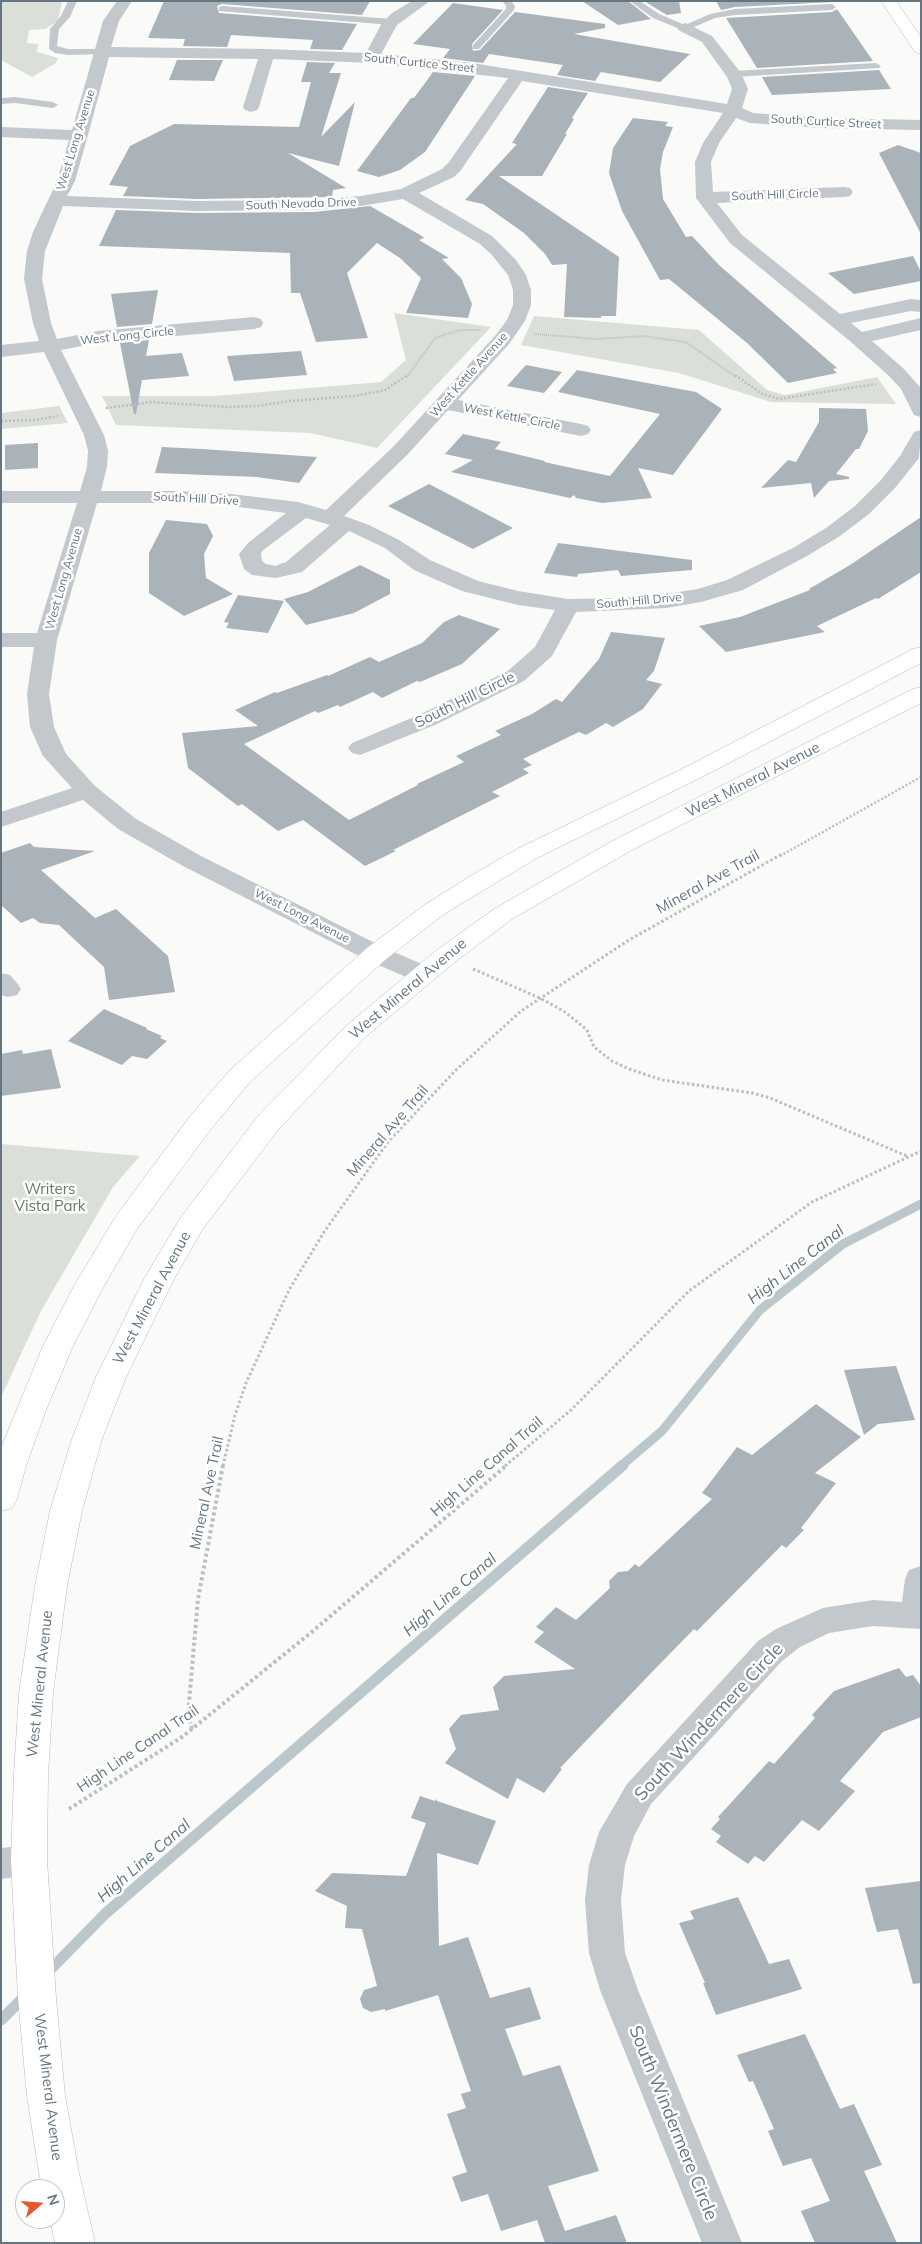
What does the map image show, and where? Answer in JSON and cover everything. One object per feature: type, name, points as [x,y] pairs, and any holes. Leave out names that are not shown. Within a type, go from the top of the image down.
[{"type":"main road","points":[[888,1],[921,49]]},
{"type":"main road","points":[[1,1499],[10,1466],[58,1346],[89,1286],[126,1223],[201,1122],[240,1076],[323,999],[376,954],[435,909],[528,853],[690,774],[921,654]]},
{"type":"main road","name":"West Mineral Avenue","points":[[75,2243],[59,2173],[46,2096],[31,1911],[15,1862],[30,1774],[36,1693],[51,1586],[69,1502],[87,1439],[111,1377],[158,1280],[191,1224],[268,1123],[356,1032],[422,974],[504,914],[572,873],[623,845],[921,694]]},
{"type":"street","name":"West Long Avenue","points":[[125,1],[110,21],[66,181],[36,251],[33,279],[42,323],[50,346],[94,435],[98,451],[97,467],[46,640],[38,694],[42,727],[55,756],[87,791],[127,824],[192,861],[376,954],[422,974]]},
{"type":"street","points":[[370,58],[392,22],[423,1]]},
{"type":"street","points":[[685,28],[707,39],[734,74],[740,89],[733,110],[711,144],[704,162],[705,198],[736,238],[837,320],[910,387],[921,411]]},
{"type":"street","name":"South Curtice Street","points":[[102,52],[267,54],[370,58],[518,75],[733,110],[759,108],[849,114],[921,112]]},
{"type":"street","points":[[251,107],[267,54]]},
{"type":"street","name":"South Nevada Drive","points":[[57,201],[197,206],[314,205],[361,201],[406,193],[448,173],[455,166],[518,75]]},
{"type":"street","name":"South Curtice Street","points":[[733,110],[750,118],[791,122],[921,125]]},
{"type":"street","points":[[1,132],[80,135]]},
{"type":"street","name":"South Hill Circle","points":[[705,198],[844,192]]},
{"type":"street","name":"West Kettle Avenue","points":[[338,520],[510,331],[522,305],[522,290],[510,264],[486,240],[406,193]]},
{"type":"street","points":[[837,320],[910,305],[921,306]]},
{"type":"street","name":"West Long Circle","points":[[1,352],[106,336],[254,323]]},
{"type":"street","points":[[858,338],[921,324]]},
{"type":"street","name":"West Kettle Circle","points":[[443,403],[581,430]]},
{"type":"street","name":"South Hill Drive","points":[[1,497],[87,496],[231,500],[303,510],[338,520],[392,544],[422,565],[470,586],[518,598],[568,606],[666,601],[701,595],[735,585],[800,552],[833,532],[862,510],[888,484],[909,458],[921,436]]},
{"type":"street","points":[[303,510],[255,547],[250,554],[252,564],[260,570],[276,572],[294,567],[338,520]]},
{"type":"street","name":"South Hill Circle","points":[[360,748],[429,719],[516,676],[544,651],[568,606]]},
{"type":"street","points":[[1,640],[46,640]]},
{"type":"street","points":[[1,820],[87,791]]},
{"type":"street","name":"South Windermere Circle","points":[[722,2243],[619,1990],[607,1953],[603,1900],[607,1865],[618,1832],[639,1794],[770,1651],[788,1638],[823,1621],[873,1613],[919,1616],[921,1579]]},
{"type":"lane","points":[[73,1],[65,17],[55,29],[52,47],[58,51],[102,52]]},
{"type":"lane","points":[[231,1],[222,8],[392,22]]},
{"type":"lane","points":[[476,47],[510,10],[511,6],[506,1]]},
{"type":"lane","points":[[634,1],[656,16],[685,28],[713,16],[734,12],[832,7]]},
{"type":"lane","points":[[734,74],[876,66]]},
{"type":"lane","points":[[1,101],[15,100],[53,105]]},
{"type":"path","name":"Mineral Ave Trail","points":[[192,1729],[188,1714],[198,1599],[219,1481],[235,1415],[246,1383],[289,1290],[346,1198],[388,1142],[456,1070],[503,1027],[540,998],[629,940],[921,777]]},
{"type":"path","points":[[540,998],[577,1020],[587,1030],[594,1047],[603,1055],[629,1069],[662,1080],[752,1093],[770,1098],[908,1156]]},
{"type":"path","name":"High Line Canal Trail","points":[[69,1809],[192,1729],[313,1631],[571,1410],[689,1291],[812,1202],[921,1151]]},
{"type":"green space","points":[[1,1],[62,1],[58,21],[45,29],[29,30],[27,43],[38,44],[37,52],[58,58],[56,63],[32,77],[1,60]]},
{"type":"green space","points":[[394,313],[491,327],[377,448],[310,433],[116,425],[102,396],[215,396],[381,382],[406,360]]},
{"type":"green space","points":[[534,316],[699,330],[767,390],[785,395],[877,377],[896,404],[771,402],[679,373],[521,345]]},
{"type":"green space","points":[[59,406],[68,423],[1,429],[1,413]]},
{"type":"green space","name":"Writers Vista Park","points":[[1,1144],[140,1156],[113,1187],[41,1311],[1,1397]]},
{"type":"building","points":[[164,1],[370,1],[362,15],[222,4],[217,6],[219,13],[357,24],[342,50],[310,49],[313,40],[231,35],[227,47],[183,46],[185,39],[148,38]]},
{"type":"building","points":[[582,1],[628,1],[651,19],[618,25]]},
{"type":"building","points":[[644,1],[679,1],[681,13],[667,15]]},
{"type":"building","points":[[716,1],[833,2],[735,7],[721,10]]},
{"type":"building","points":[[453,3],[503,10],[472,44],[473,51],[480,50],[515,12],[605,24],[605,28],[574,34],[690,54],[660,82],[601,72],[595,81],[557,75],[563,65],[489,54],[483,63],[443,58],[450,49],[413,44]]},
{"type":"building","points":[[837,9],[873,61],[757,68],[726,18],[832,12]]},
{"type":"building","points":[[177,60],[223,60],[214,81],[169,80]]},
{"type":"building","points":[[307,62],[335,63],[329,73],[341,73],[321,137],[355,102],[339,166],[288,153],[346,188],[333,190],[332,197],[197,199],[123,196],[128,187],[109,185],[130,146],[174,124],[299,127],[311,82],[301,82]]},
{"type":"building","points":[[879,70],[891,89],[772,95],[762,77]]},
{"type":"building","points":[[433,72],[475,76],[425,152],[400,170],[379,177],[357,171],[411,98],[414,98]]},
{"type":"building","points":[[548,87],[588,93],[572,118],[574,119],[565,134],[567,134],[542,176],[499,176],[619,257],[616,316],[601,316],[601,318],[564,317],[567,264],[552,265],[545,254],[524,233],[483,204],[465,200],[517,144],[512,143]]},
{"type":"building","points":[[633,118],[668,122],[665,126],[673,127],[663,152],[660,169],[663,199],[686,237],[692,236],[719,265],[837,368],[833,369],[837,373],[788,383],[747,343],[669,279],[660,280],[622,211],[609,173],[613,148]]},
{"type":"building","points":[[898,145],[921,153],[921,234],[879,153]]},
{"type":"building","points":[[370,206],[422,236],[424,238],[419,240],[449,258],[442,259],[461,278],[472,304],[468,318],[406,313],[421,278],[400,258],[377,243],[347,273],[368,338],[316,342],[300,293],[291,293],[290,253],[99,246],[116,210],[197,213],[314,212]]},
{"type":"building","points":[[913,256],[921,272],[921,281],[854,294],[828,273]]},
{"type":"building","points":[[158,290],[152,324],[117,327],[111,294]]},
{"type":"building","points":[[149,340],[146,356],[182,353],[189,376],[142,380],[136,414],[134,414],[120,343]]},
{"type":"building","points":[[301,351],[307,375],[234,381],[227,356]]},
{"type":"building","points":[[526,365],[562,372],[544,393],[507,386]]},
{"type":"building","points":[[577,370],[696,392],[722,409],[673,475],[638,468],[652,498],[602,503],[576,498],[574,495],[570,498],[451,472],[473,460],[445,454],[463,434],[501,442],[495,449],[610,476],[660,414],[558,392]]},
{"type":"building","points":[[819,408],[866,409],[868,431],[859,449],[856,449],[836,474],[849,477],[849,479],[829,481],[814,498],[811,483],[761,488],[788,460],[796,462],[819,422]]},
{"type":"building","points":[[38,443],[38,468],[5,470],[5,445]]},
{"type":"building","points":[[162,447],[317,457],[299,483],[257,477],[155,473]]},
{"type":"building","points":[[429,484],[513,528],[473,549],[388,506]]},
{"type":"building","points":[[921,517],[921,572],[878,599],[876,598],[817,626],[825,632],[726,652],[699,626],[740,617],[810,590]]},
{"type":"building","points":[[166,520],[207,524],[213,536],[204,554],[206,578],[233,594],[184,616],[149,593],[149,553]]},
{"type":"building","points":[[558,543],[692,560],[692,570],[621,576],[618,570],[578,574],[577,577],[544,573]]},
{"type":"building","points":[[360,565],[390,580],[390,594],[354,613],[306,625],[284,599],[308,592]]},
{"type":"building","points":[[238,595],[284,601],[268,633],[226,628],[229,623],[224,622]]},
{"type":"building","points":[[459,615],[500,629],[462,664],[420,682],[417,681],[382,698],[373,692],[340,707],[338,705],[318,713],[315,711],[244,744],[349,820],[417,784],[464,762],[456,756],[501,735],[495,731],[532,714],[556,699],[562,702],[599,659],[611,632],[665,638],[654,671],[646,680],[662,684],[643,709],[613,727],[606,723],[586,735],[579,732],[523,759],[532,765],[523,769],[529,773],[492,792],[500,796],[365,866],[303,820],[278,831],[242,804],[238,806],[188,768],[182,733],[258,726],[235,710],[275,692],[277,693],[328,676],[370,657],[379,662],[422,643],[444,622]]},
{"type":"building","points":[[30,843],[34,847],[95,851],[41,870],[95,918],[116,909],[168,956],[175,992],[109,1000],[104,967],[59,925],[40,923],[33,918],[21,923],[1,905],[1,853]]},
{"type":"building","points":[[104,1009],[147,1028],[167,1041],[147,1059],[132,1056],[122,1065],[68,1041]]},
{"type":"building","points":[[51,1049],[61,1088],[1,1096],[1,1054],[22,1050],[23,1054]]},
{"type":"building","points":[[896,1366],[915,1420],[878,1424],[864,1435],[844,1370]]},
{"type":"building","points":[[816,1404],[861,1437],[815,1473],[836,1483],[801,1528],[804,1530],[786,1548],[782,1545],[697,1631],[694,1629],[560,1768],[562,1769],[544,1793],[517,1778],[508,1799],[445,1763],[456,1749],[449,1729],[461,1715],[499,1710],[493,1687],[504,1676],[575,1669],[534,1642],[544,1632],[536,1627],[556,1607],[576,1620],[610,1588],[609,1581],[618,1572],[628,1571],[635,1564],[639,1567],[712,1499],[702,1493],[737,1447],[752,1455]]},
{"type":"building","points":[[899,1668],[906,1677],[913,1675],[921,1686],[921,1717],[883,1732],[840,1781],[855,1791],[819,1831],[802,1820],[764,1862],[755,1856],[748,1864],[716,1842],[721,1836],[711,1829],[720,1819],[718,1817],[769,1761],[774,1764],[815,1718],[812,1715],[834,1691]]},
{"type":"building","points":[[420,1796],[435,1801],[436,1799],[437,1801],[496,1821],[478,1865],[437,1853],[439,1946],[468,1937],[490,1998],[530,1987],[541,2019],[505,2029],[523,2076],[560,2065],[599,2171],[548,2186],[565,2231],[616,2215],[627,2243],[545,2243],[537,2220],[501,2231],[488,2194],[461,2202],[452,2177],[467,2172],[447,2114],[466,2108],[461,2094],[471,2091],[438,1995],[385,2011],[385,2009],[371,2012],[363,2008],[360,1999],[364,1990],[377,1986],[362,1929],[345,1928],[347,1906],[315,1891],[332,1873],[406,1876],[426,1823],[411,1818]]},
{"type":"building","points":[[921,1881],[921,1983],[913,1984],[898,1929],[877,1932],[865,1888]]},
{"type":"building","points":[[738,1897],[769,1964],[789,1959],[802,1989],[716,2015],[703,1983],[705,1983],[679,1923],[694,1919],[690,1911]]},
{"type":"building","points":[[805,2034],[840,2109],[854,2104],[882,2165],[864,2171],[897,2243],[815,2243],[801,2211],[830,2201],[811,2158],[783,2166],[768,2131],[774,2129],[753,2081],[749,2082],[737,2055]]},
{"type":"waterway","name":"High Line Canal","points":[[621,1466],[662,1431],[760,1310],[843,1244],[921,1204]]},
{"type":"waterway","name":"High Line Canal","points":[[47,1973],[105,1914],[623,1465]]},
{"type":"waterway","name":"High Line Canal","points":[[1,2020],[26,1995]]}]
